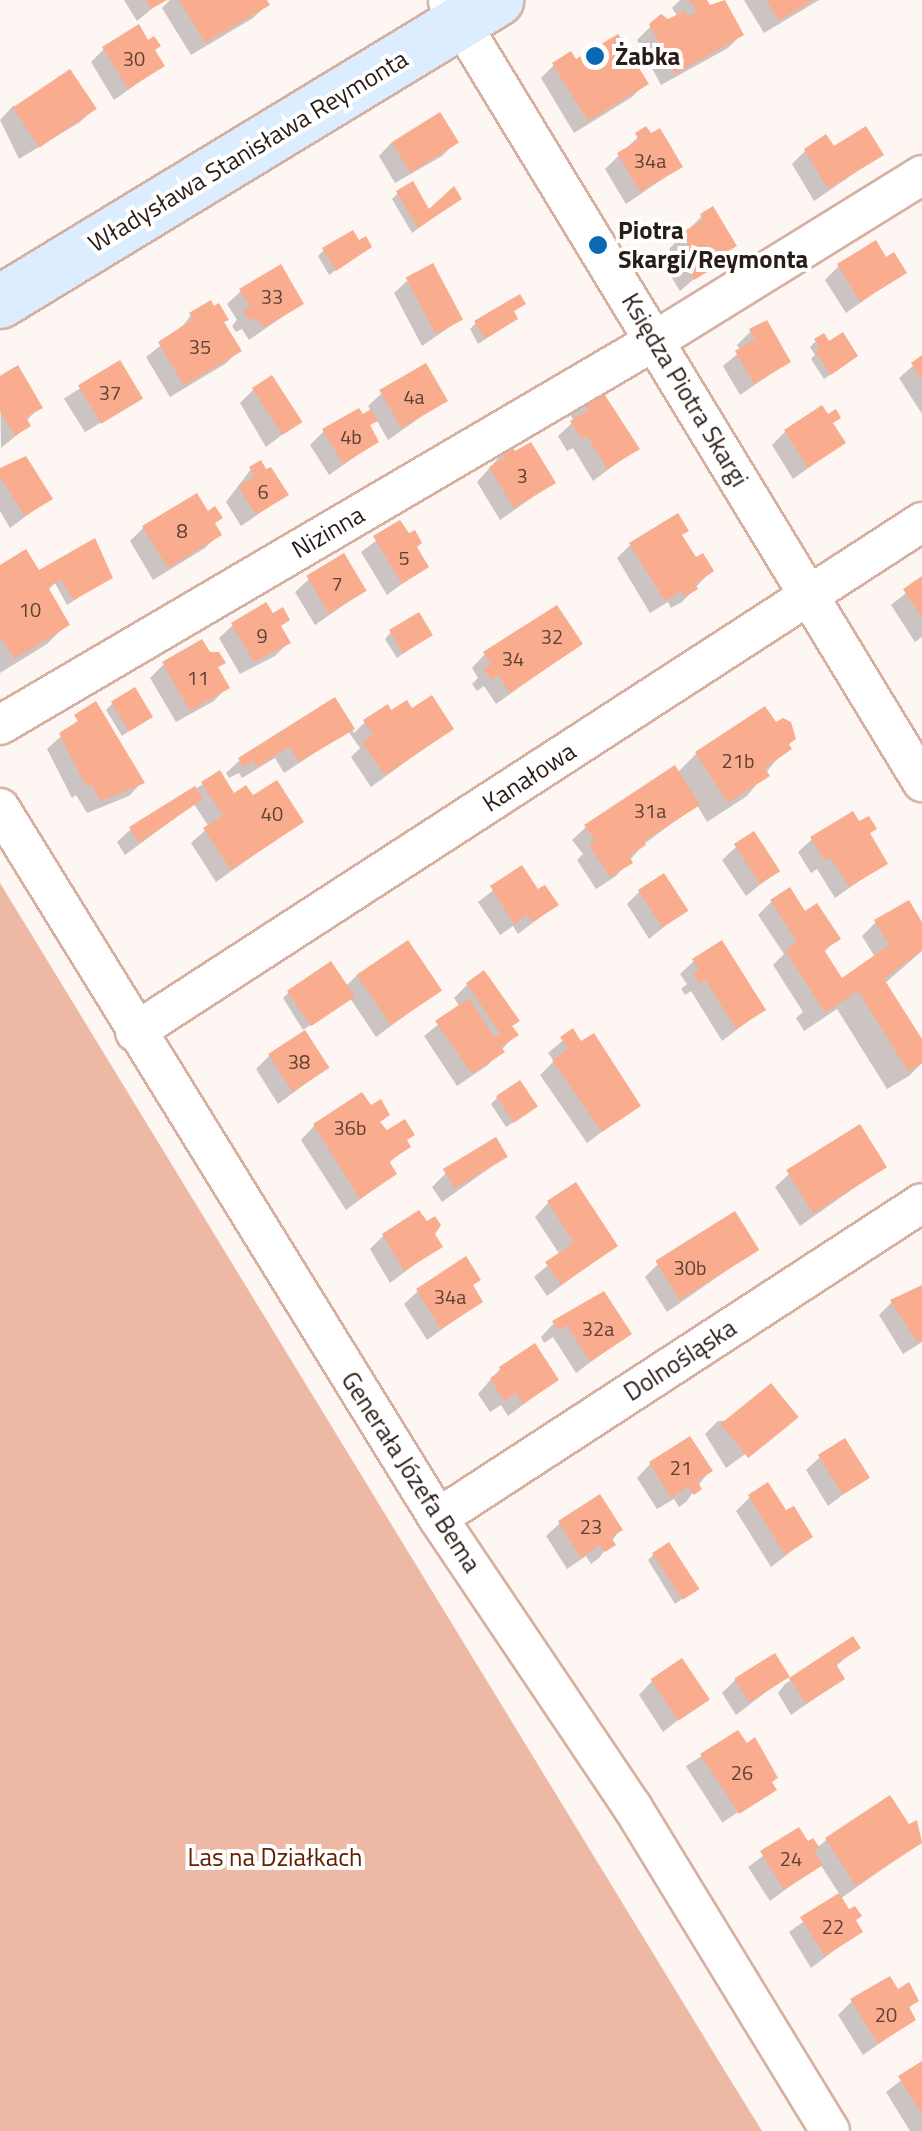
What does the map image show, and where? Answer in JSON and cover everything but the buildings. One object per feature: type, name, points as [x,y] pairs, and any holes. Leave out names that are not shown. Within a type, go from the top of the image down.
[{"type":"main road","name":"Władysława Stanisława Reymonta","points":[[0,302],[468,7]]},
{"type":"street","name":"Księdza Piotra Skargi","points":[[468,7],[656,340],[922,782]]},
{"type":"street","name":"Nizinna","points":[[0,725],[656,340],[922,175]]},
{"type":"street","name":"Kanałowa","points":[[135,1032],[922,522]]},
{"type":"street","name":"Generała Józefa Bema","points":[[0,808],[438,1518],[632,1808],[830,2131]]},
{"type":"street","name":"Dolnośląska","points":[[438,1518],[922,1203]]},
{"type":"green space","name":"Las na Działkach","points":[[0,883],[731,2081],[762,2131],[0,2131]]},
{"type":"place","name":"Żabka","points":[[595,56]]},
{"type":"place","name":"Piotra Skargi/Reymonta","points":[[598,245]]}]
